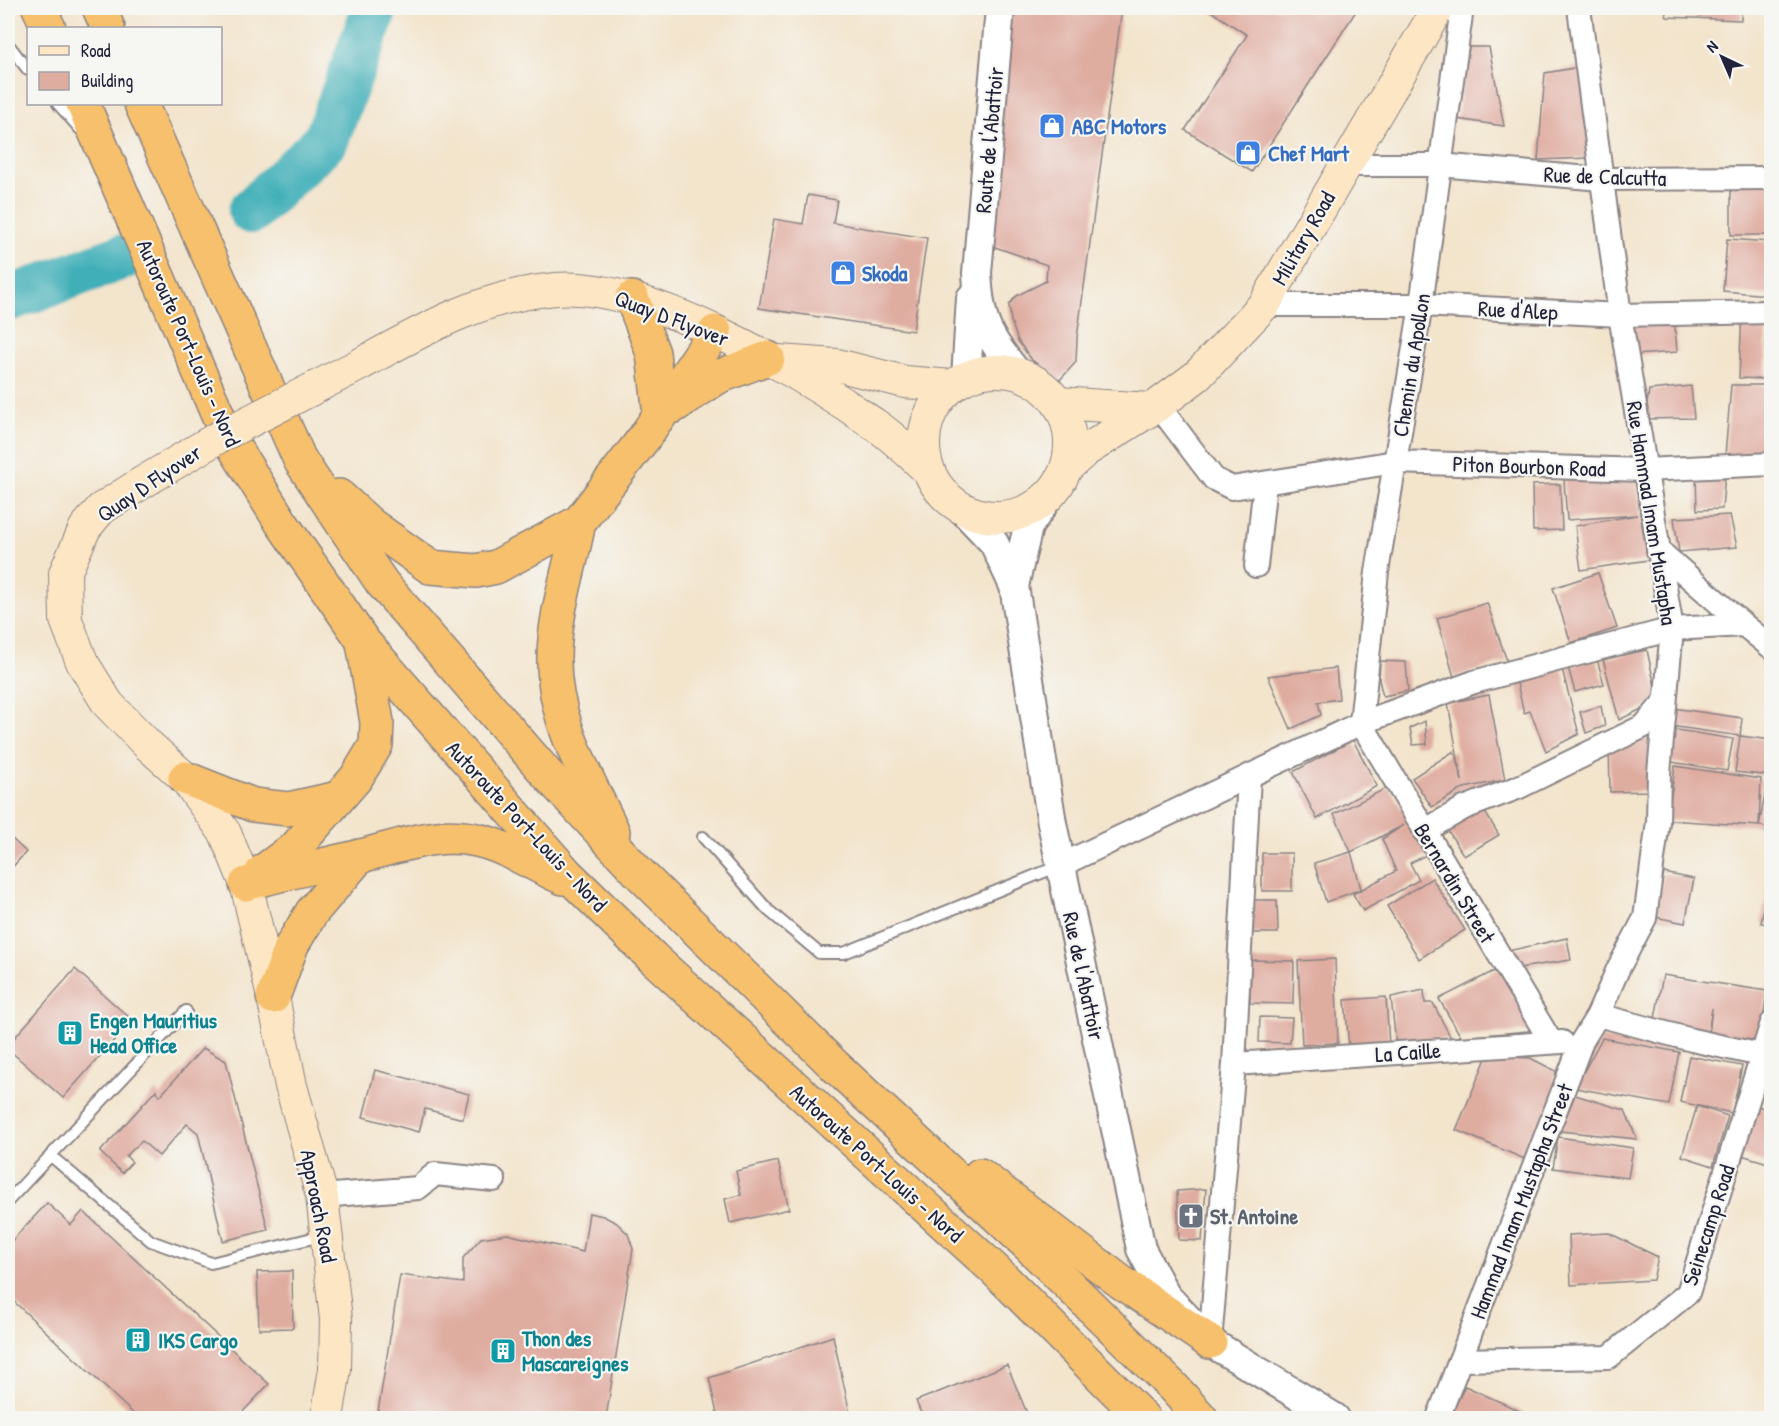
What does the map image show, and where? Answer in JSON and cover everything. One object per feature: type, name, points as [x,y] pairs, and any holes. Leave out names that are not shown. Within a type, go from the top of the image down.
[{"type":"highway","points":[[39,8],[48,27]]},
{"type":"highway","points":[[99,8],[108,27]]},
{"type":"highway","name":"Autoroute Port-Louis - Nord","points":[[83,105],[227,436],[281,522],[363,641],[470,767],[578,885],[653,958],[995,1270],[1143,1419]]},
{"type":"highway","name":"Autoroute Port-Louis - Nord","points":[[141,105],[300,460],[382,582],[486,705],[626,860],[835,1066],[1028,1245],[1173,1387],[1201,1419]]},
{"type":"highway","points":[[632,298],[653,353],[660,416]]},
{"type":"highway","points":[[626,860],[562,722],[555,690],[554,656],[560,601],[579,522],[660,416],[715,332]]},
{"type":"highway","points":[[660,416],[718,377],[771,359]]},
{"type":"highway","points":[[300,460],[371,525],[430,567],[476,571],[496,567],[579,522]]},
{"type":"highway","points":[[246,884],[296,847],[356,778],[376,745],[377,722],[363,641]]},
{"type":"highway","points":[[185,778],[253,805],[288,809],[338,798]]},
{"type":"highway","points":[[246,884],[299,868],[360,856],[391,846],[434,837],[487,843],[578,885]]},
{"type":"highway","points":[[273,997],[292,945],[307,920],[360,856]]},
{"type":"highway","points":[[835,1066],[1121,1282],[1210,1342]]},
{"type":"main road","name":"Military Road","points":[[1058,480],[1085,451],[1155,407],[1197,376],[1264,305],[1438,8]]},
{"type":"main road","name":"Quay D Flyover","points":[[273,997],[246,884],[225,833],[185,778],[148,745],[108,704],[82,662],[66,620],[65,573],[85,528],[101,509],[217,438],[429,326],[492,300],[558,289],[632,298],[715,332],[771,359],[875,424],[929,471]]},
{"type":"main road","points":[[771,359],[837,365],[905,382],[959,382]]},
{"type":"main road","points":[[1001,371],[1018,374],[1035,381],[1058,403],[1070,434],[1070,451],[1058,480],[1035,506],[1007,515],[977,514],[959,506],[941,491],[929,471],[924,448],[927,425],[937,403],[959,382],[983,372],[1001,371]]},
{"type":"main road","points":[[1058,403],[1155,407]]},
{"type":"main road","name":"Approach Road","points":[[273,997],[291,1086],[322,1196],[325,1234],[333,1276],[336,1319],[335,1369],[327,1419]]},
{"type":"street","name":"Route de l'Abattoir","points":[[959,382],[969,307],[977,273],[1000,8]]},
{"type":"street","name":"Chemin du Apollon","points":[[1361,723],[1377,572],[1421,305],[1462,8]]},
{"type":"street","name":"Rue Hammad Imam Mustapha","points":[[1579,8],[1620,315],[1672,629],[1658,822],[1645,918],[1618,969],[1598,1015],[1582,1041]]},
{"type":"street","name":"Rue de Calcutta","points":[[1345,165],[1439,165],[1601,179],[1772,178]]},
{"type":"street","name":"Route de l'Abattoir","points":[[977,273],[980,312],[992,340],[1018,374]]},
{"type":"street","name":"Rue d'Alep","points":[[1264,305],[1421,305],[1620,315],[1772,312]]},
{"type":"street","name":"Piton Bourbon Road","points":[[1155,407],[1214,479],[1232,488],[1395,462],[1644,470],[1772,464]]},
{"type":"street","name":"Rue de l'Abattoir","points":[[1014,586],[1028,527],[1058,480]]},
{"type":"street","points":[[1256,566],[1265,483]]},
{"type":"street","name":"Rue de l'Abattoir","points":[[959,506],[994,543],[1014,586],[1061,865],[1141,1249],[1166,1296],[1210,1342],[1335,1419]]},
{"type":"street","points":[[1658,550],[1772,648]]},
{"type":"street","points":[[1061,865],[1361,723],[1474,682],[1672,629],[1744,625]]},
{"type":"street","points":[[1424,831],[1464,808],[1517,788],[1644,726],[1665,701]]},
{"type":"street","name":"Bernardin Street","points":[[1361,723],[1551,1042]]},
{"type":"street","points":[[1210,1342],[1234,1064],[1249,776]]},
{"type":"street","points":[[1598,1015],[1692,1040],[1761,1055]]},
{"type":"street","name":"Seinecamp Road","points":[[1460,1360],[1609,1357],[1688,1293],[1772,1023]]},
{"type":"street","name":"La Caille","points":[[1234,1064],[1582,1041]]},
{"type":"street","name":"Hammad Imam Mustapha Street","points":[[1460,1360],[1582,1041]]},
{"type":"street","points":[[322,1196],[418,1188],[435,1174],[494,1180]]},
{"type":"street","points":[[1438,1419],[1460,1360]]},
{"type":"lane","points":[[9,48],[27,69]]},
{"type":"lane","points":[[59,105],[110,163]]},
{"type":"lane","points":[[703,837],[768,910],[819,953],[844,953],[1061,865]]},
{"type":"lane","points":[[8,1201],[186,1011]]},
{"type":"lane","points":[[51,1156],[151,1241],[211,1263],[325,1234]]},
{"type":"building","name":"ABC Motors","points":[[1009,8],[1122,8],[1077,338],[1076,362],[1059,381],[1032,360],[1018,341],[1011,321],[1009,305],[1016,296],[1046,281],[1047,265],[989,245]]},
{"type":"building","points":[[1211,8],[1358,8],[1252,172],[1185,130],[1247,35],[1209,10]]},
{"type":"building","points":[[1664,8],[1741,8],[1741,20],[1667,17]]},
{"type":"building","points":[[1469,47],[1489,47],[1504,126],[1457,119]]},
{"type":"building","points":[[1586,66],[1590,158],[1538,160],[1545,73]]},
{"type":"building","points":[[1731,182],[1772,182],[1772,235],[1731,235]]},
{"type":"building","name":"Skoda","points":[[808,195],[837,200],[833,223],[927,238],[913,331],[759,308],[774,219],[803,224]]},
{"type":"building","points":[[1727,239],[1771,242],[1768,295],[1723,291]]},
{"type":"building","points":[[1766,312],[1766,379],[1739,378],[1742,313]]},
{"type":"building","points":[[1674,315],[1677,352],[1635,355],[1629,317]]},
{"type":"building","points":[[1731,385],[1772,385],[1772,455],[1725,456]]},
{"type":"building","points":[[1691,386],[1694,418],[1645,419],[1649,390]]},
{"type":"building","points":[[1696,474],[1725,474],[1722,509],[1697,510]]},
{"type":"building","points":[[1637,475],[1640,514],[1648,560],[1581,570],[1575,526],[1637,515],[1567,520],[1564,480]]},
{"type":"building","points":[[1560,484],[1562,530],[1533,531],[1532,485]]},
{"type":"building","points":[[1730,515],[1737,547],[1679,552],[1674,518]]},
{"type":"building","points":[[1598,573],[1617,628],[1571,643],[1553,588]]},
{"type":"building","points":[[1487,603],[1507,661],[1454,677],[1437,618]]},
{"type":"building","points":[[1647,650],[1658,701],[1619,720],[1603,659]]},
{"type":"building","points":[[1597,659],[1604,684],[1575,692],[1568,667]]},
{"type":"building","points":[[1380,661],[1406,662],[1408,691],[1383,696],[1379,680]]},
{"type":"building","points":[[1336,668],[1339,699],[1318,702],[1321,715],[1291,729],[1268,676]]},
{"type":"building","points":[[1562,669],[1579,734],[1546,751],[1530,711],[1524,713],[1516,679]]},
{"type":"building","points":[[1489,695],[1505,780],[1464,788],[1432,807],[1412,778],[1454,751],[1462,781],[1448,703]]},
{"type":"building","points":[[1601,706],[1605,726],[1586,733],[1580,712]]},
{"type":"building","points":[[1673,708],[1742,718],[1740,736],[1670,726]]},
{"type":"building","points":[[1425,721],[1427,744],[1413,745],[1410,728]]},
{"type":"building","points":[[1671,729],[1733,739],[1727,771],[1665,761]]},
{"type":"building","points":[[1655,735],[1651,791],[1610,792],[1609,743]]},
{"type":"building","points":[[1740,736],[1772,740],[1772,776],[1735,772]]},
{"type":"building","points":[[1353,740],[1377,786],[1317,819],[1293,772]]},
{"type":"building","points":[[1675,766],[1761,779],[1759,826],[1668,820]]},
{"type":"building","points":[[1768,780],[1772,781],[1772,828],[1759,826]]},
{"type":"building","points":[[1389,787],[1428,854],[1410,863],[1419,880],[1363,911],[1353,894],[1396,871],[1382,839],[1404,825],[1351,852],[1334,814]]},
{"type":"building","points":[[1480,804],[1499,835],[1464,856],[1445,826]]},
{"type":"building","points":[[8,835],[26,852],[8,872]]},
{"type":"building","points":[[1351,852],[1361,889],[1326,902],[1314,863]]},
{"type":"building","points":[[1262,853],[1292,853],[1292,891],[1262,891]]},
{"type":"building","points":[[1664,873],[1694,879],[1685,923],[1655,917]]},
{"type":"building","points":[[1432,878],[1465,930],[1419,959],[1387,906]]},
{"type":"building","points":[[1770,878],[1772,879],[1772,925],[1761,923]]},
{"type":"building","points":[[1251,900],[1277,900],[1278,933],[1251,933]]},
{"type":"building","points":[[1567,938],[1571,960],[1513,969],[1503,952]]},
{"type":"building","points":[[1335,959],[1338,1043],[1302,1045],[1298,961]]},
{"type":"building","points":[[1251,960],[1294,961],[1293,1004],[1250,1003]]},
{"type":"building","points":[[1500,968],[1532,1022],[1528,1031],[1461,1037],[1439,999]]},
{"type":"building","name":"Engen Mauritius Head Office","points":[[75,969],[132,1020],[63,1098],[8,1049],[8,1045]]},
{"type":"building","points":[[1663,975],[1767,991],[1760,1041],[1709,1034],[1712,1008],[1708,1034],[1654,1024]]},
{"type":"building","points":[[1424,990],[1425,1003],[1433,1003],[1451,1038],[1396,1044],[1391,997]]},
{"type":"building","points":[[1386,997],[1389,1045],[1349,1048],[1345,1000]]},
{"type":"building","points":[[1260,1017],[1292,1018],[1290,1043],[1259,1042]]},
{"type":"building","points":[[1602,1038],[1679,1052],[1669,1105],[1575,1088]]},
{"type":"building","points":[[203,1048],[226,1061],[268,1230],[223,1241],[198,1133],[187,1124],[159,1156],[142,1141],[126,1156],[132,1162],[122,1173],[100,1152],[156,1090],[160,1096]]},
{"type":"building","points":[[1487,1056],[1530,1058],[1556,1071],[1552,1102],[1527,1160],[1456,1130]]},
{"type":"building","points":[[1689,1056],[1742,1066],[1732,1113],[1680,1102]]},
{"type":"building","points":[[1772,1056],[1772,1099],[1756,1095]]},
{"type":"building","points":[[375,1070],[469,1094],[463,1119],[425,1109],[419,1132],[363,1117]]},
{"type":"building","points":[[1575,1095],[1625,1110],[1637,1139],[1560,1131]]},
{"type":"building","points":[[1754,1105],[1772,1110],[1772,1151],[1768,1163],[1738,1154]]},
{"type":"building","points":[[1697,1106],[1728,1116],[1713,1166],[1682,1156]]},
{"type":"building","points":[[1558,1137],[1633,1148],[1628,1178],[1553,1168]]},
{"type":"building","points":[[778,1161],[789,1209],[730,1223],[725,1199],[741,1195],[736,1171]]},
{"type":"building","name":"St. Antoine","points":[[1206,1189],[1202,1241],[1179,1240],[1177,1191]]},
{"type":"building","name":"IKS Cargo","points":[[47,1203],[71,1225],[83,1211],[269,1384],[237,1418],[138,1418],[8,1296],[8,1245]]},
{"type":"building","name":"Thon des Mascareignes","points":[[589,1213],[603,1216],[617,1223],[628,1234],[633,1249],[606,1418],[377,1418],[400,1275],[463,1283],[463,1258],[481,1238],[507,1234],[583,1252]]},
{"type":"building","points":[[1609,1233],[1658,1257],[1653,1280],[1571,1285],[1569,1235]]},
{"type":"building","points":[[292,1271],[293,1328],[259,1329],[257,1272]]},
{"type":"building","points":[[833,1336],[851,1418],[718,1418],[709,1378]]},
{"type":"building","points":[[1007,1365],[1029,1418],[923,1418],[916,1401]]},
{"type":"building","points":[[1465,1386],[1529,1415],[1527,1418],[1459,1418],[1451,1415]]},
{"type":"waterway","points":[[251,211],[326,140],[375,8]]},
{"type":"waterway","points":[[8,299],[122,257]]},
{"type":"place","name":"ABC Motors","points":[[1052,126]]},
{"type":"place","name":"Chef Mart","points":[[1248,153]]},
{"type":"place","name":"Skoda","points":[[843,273]]},
{"type":"place","name":"Engen Mauritius Head Office","points":[[70,1033]]},
{"type":"place","name":"St. Antoine","points":[[1191,1216]]},
{"type":"place","name":"IKS Cargo","points":[[138,1340]]},
{"type":"place","name":"Thon des Mascareignes","points":[[503,1351]]}]
